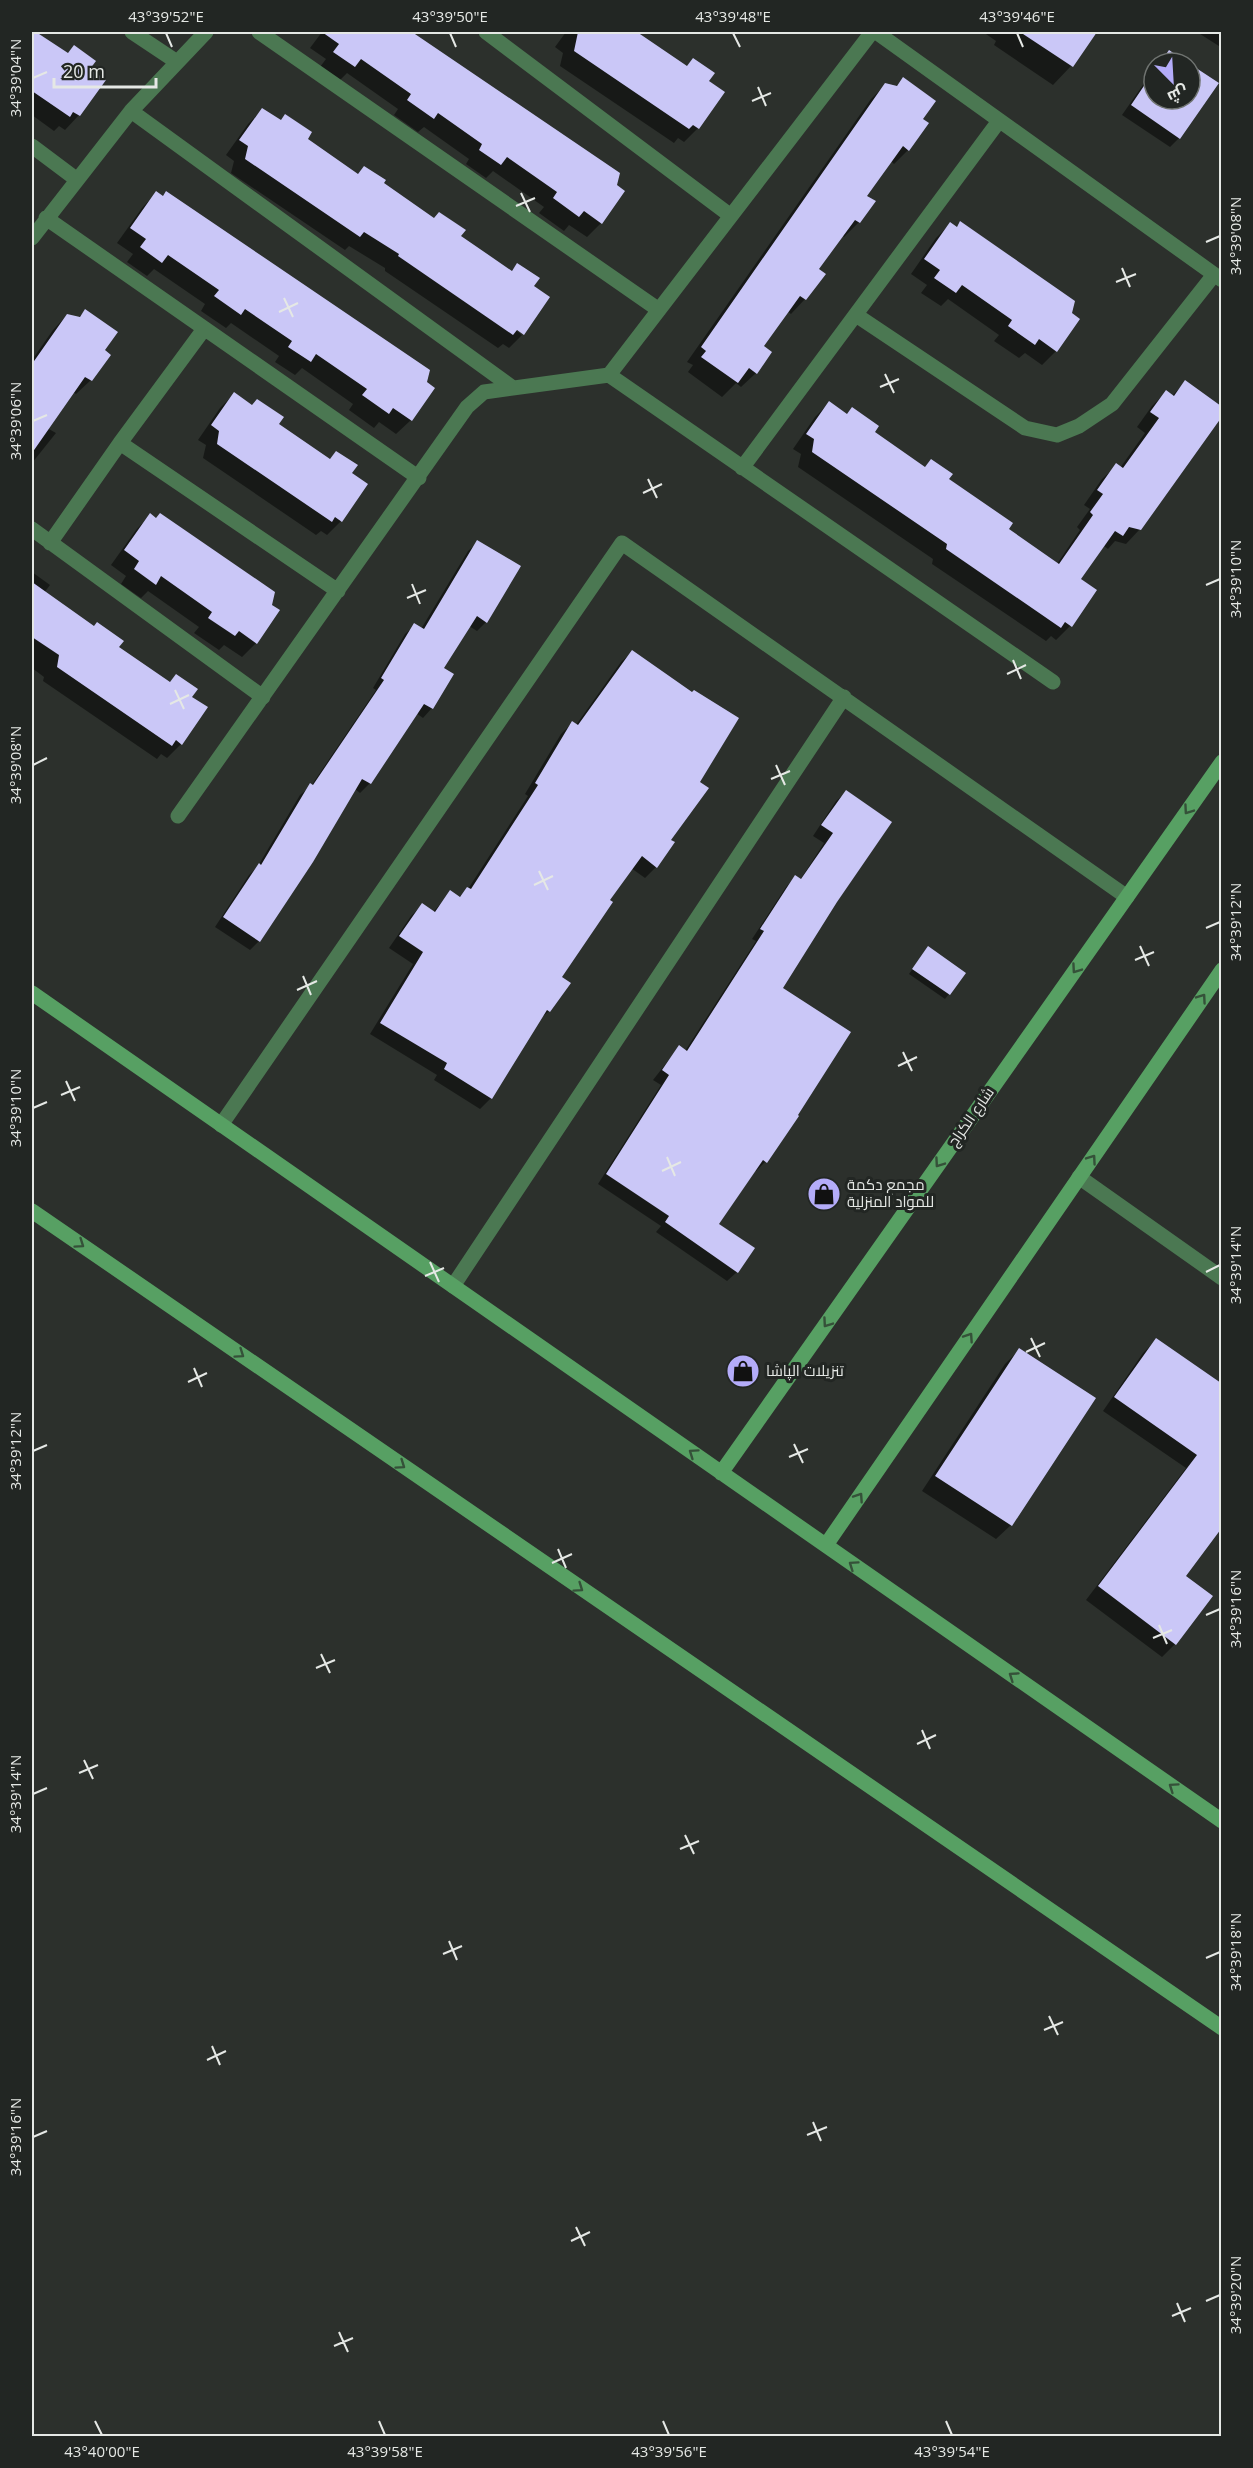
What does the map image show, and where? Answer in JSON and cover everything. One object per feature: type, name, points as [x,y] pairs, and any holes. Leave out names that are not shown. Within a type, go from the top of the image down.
[{"type":"street","points":[[132,32],[177,62]]},
{"type":"street","points":[[32,238],[131,111],[206,32]]},
{"type":"street","points":[[259,32],[659,309]]},
{"type":"street","points":[[486,32],[731,216]]},
{"type":"street","points":[[609,375],[874,32],[1217,278],[1112,404],[1079,426],[1057,435],[1025,428],[856,315]]},
{"type":"street","points":[[131,111],[513,388]]},
{"type":"street","points":[[742,468],[999,121]]},
{"type":"street","points":[[32,146],[76,179]]},
{"type":"street","points":[[46,218],[418,478]]},
{"type":"street","points":[[50,543],[204,329]]},
{"type":"street","points":[[178,816],[467,407],[484,392],[609,375],[1053,682]]},
{"type":"street","points":[[120,443],[338,591]]},
{"type":"street","points":[[32,529],[263,697]]},
{"type":"street","points":[[221,1125],[622,543],[1126,897]]},
{"type":"street","points":[[453,1286],[844,697]]},
{"type":"street","name":"شارع الكراج","points":[[721,1473],[1221,762]]},
{"type":"street","points":[[826,1545],[1221,970]]},
{"type":"street","points":[[32,993],[1221,1821]]},
{"type":"street","points":[[1079,1177],[1221,1278]]},
{"type":"street","points":[[32,1210],[1221,2028]]},
{"type":"building","points":[[32,32],[36,32],[68,53],[74,45],[96,61],[90,69],[106,80],[80,116],[73,112],[70,117],[32,91]]},
{"type":"building","points":[[322,32],[412,32],[620,173],[617,185],[625,191],[602,224],[584,211],[579,217],[553,198],[557,192],[507,157],[501,165],[479,150],[482,144],[438,113],[434,119],[407,100],[411,94],[361,59],[355,67],[333,52],[339,44]]},
{"type":"building","points":[[578,32],[637,32],[687,66],[693,58],[715,73],[709,81],[725,92],[699,129],[693,125],[689,129],[574,51]]},
{"type":"building","points":[[1020,32],[1097,32],[1073,67]]},
{"type":"building","points":[[1202,72],[1219,83],[1202,107]]},
{"type":"building","points":[[903,77],[936,101],[923,119],[929,123],[909,151],[903,146],[867,196],[876,201],[860,223],[855,220],[819,269],[826,274],[806,300],[800,296],[764,346],[772,352],[757,374],[749,368],[738,383],[701,357],[706,351],[701,347],[885,83],[897,86]]},
{"type":"building","points":[[1142,89],[1142,111],[1200,111],[1180,139],[1131,105]]},
{"type":"building","points":[[262,108],[281,120],[285,114],[312,132],[308,139],[358,174],[364,166],[386,180],[384,183],[434,218],[439,212],[466,230],[461,236],[512,271],[517,263],[540,278],[534,286],[550,297],[524,335],[517,330],[513,335],[398,256],[399,254],[364,232],[360,237],[245,159],[248,146],[239,140]]},
{"type":"building","points":[[156,191],[163,196],[166,191],[430,370],[427,382],[435,388],[412,421],[393,408],[389,414],[362,395],[367,389],[316,354],[311,362],[288,347],[292,341],[245,309],[241,315],[214,296],[219,290],[168,255],[162,263],[140,247],[146,239],[130,228]]},
{"type":"building","points":[[960,221],[1075,301],[1072,313],[1080,319],[1057,352],[1039,339],[1035,345],[1008,326],[1012,320],[962,285],[956,293],[934,278],[940,270],[924,259],[950,222],[957,227]]},
{"type":"building","points":[[85,309],[118,332],[105,350],[111,355],[92,381],[85,377],[32,453],[32,364],[67,314],[80,317]]},
{"type":"building","points":[[1185,380],[1221,406],[1221,418],[1141,530],[1129,527],[1123,536],[1115,531],[1081,579],[1097,590],[1072,627],[1065,622],[1061,628],[946,549],[947,544],[812,452],[814,439],[806,434],[829,401],[847,414],[852,407],[879,426],[875,432],[925,467],[931,459],[953,474],[949,479],[1013,523],[1009,529],[1059,564],[1093,515],[1090,512],[1103,494],[1097,490],[1116,463],[1123,468],[1159,418],[1150,412],[1166,390],[1174,396]]},
{"type":"building","points":[[234,392],[252,405],[257,399],[284,417],[279,424],[330,459],[336,451],[358,465],[352,473],[368,484],[342,522],[335,517],[332,522],[217,444],[219,431],[211,425]]},
{"type":"building","points":[[150,513],[156,518],[160,513],[275,592],[272,605],[280,610],[257,644],[239,631],[235,636],[208,618],[212,612],[161,576],[156,585],[134,569],[139,561],[124,550]]},
{"type":"building","points":[[477,540],[521,566],[487,623],[477,616],[444,668],[454,674],[433,709],[424,704],[371,784],[362,779],[313,862],[260,942],[223,917],[259,863],[261,865],[310,783],[313,785],[384,680],[381,678],[414,623],[424,629]]},
{"type":"building","points":[[32,582],[94,626],[97,622],[124,641],[119,647],[170,682],[176,674],[198,689],[192,697],[208,707],[182,745],[176,740],[172,746],[57,667],[59,655],[32,637]]},
{"type":"building","points":[[632,650],[692,692],[694,690],[739,718],[700,782],[709,788],[671,840],[675,842],[657,868],[642,856],[610,900],[613,902],[562,977],[571,983],[550,1012],[547,1010],[492,1099],[444,1069],[447,1063],[380,1023],[423,952],[399,936],[422,903],[435,912],[450,890],[460,897],[467,887],[471,889],[538,785],[535,783],[572,721],[578,725]]},
{"type":"building","points":[[846,790],[892,822],[837,902],[783,988],[851,1032],[767,1163],[763,1160],[719,1224],[755,1248],[738,1273],[665,1222],[669,1216],[606,1174],[669,1075],[662,1070],[679,1045],[687,1051],[764,931],[760,929],[795,875],[801,879],[833,833],[821,825]]},
{"type":"building","points":[[928,946],[966,973],[950,995],[912,969]]},
{"type":"building","points":[[1156,1338],[1221,1383],[1221,1529],[1186,1576],[1213,1596],[1176,1645],[1098,1586],[1197,1455],[1114,1397]]},
{"type":"building","points":[[1019,1348],[1096,1398],[1012,1526],[935,1476]]},
{"type":"place","name":"مجمع دكمة للمواد المنزلية","points":[[824,1194]]},
{"type":"place","name":"تنزيلات الپاشا","points":[[743,1371]]}]
